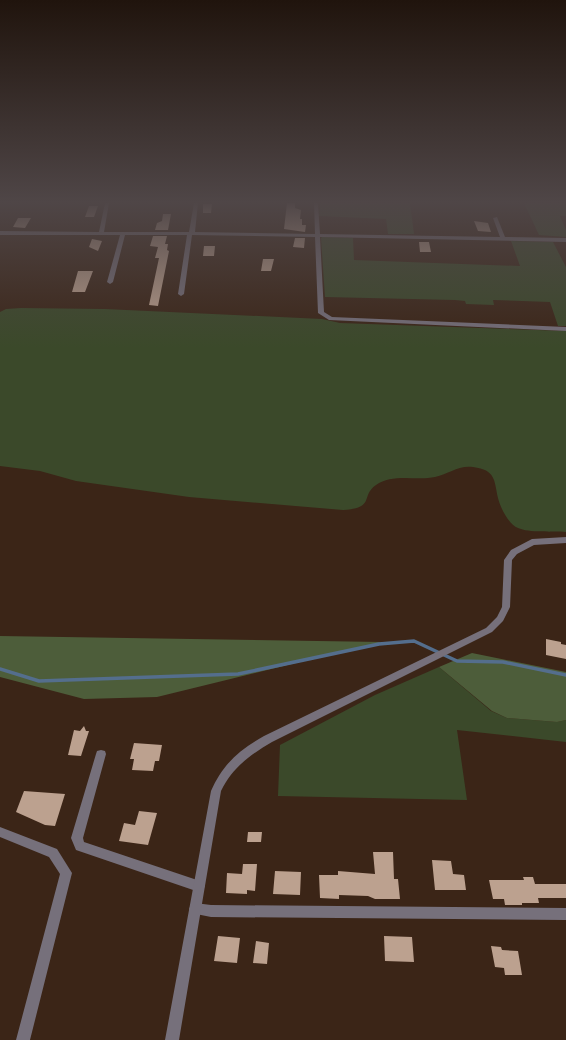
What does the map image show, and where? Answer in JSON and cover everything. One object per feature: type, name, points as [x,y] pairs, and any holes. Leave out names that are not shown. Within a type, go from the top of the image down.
[{"type":"street","points":[[110,282],[118,252]]},
{"type":"street","points":[[181,294],[187,252]]},
{"type":"street","points":[[319,252],[321,313],[331,319],[566,329]]},
{"type":"street","points":[[172,1040],[216,791],[223,775],[235,762],[254,746],[268,738],[432,660],[489,630],[504,613],[506,607],[508,560],[514,552],[532,542],[566,540]]},
{"type":"street","points":[[101,754],[77,838],[80,846],[199,886]]},
{"type":"street","points":[[0,832],[53,853],[66,873],[23,1040]]},
{"type":"street","points":[[195,909],[211,911],[566,914]]},
{"type":"green space","points":[[322,252],[354,252],[354,260],[520,266],[515,252],[558,252],[566,267],[566,326],[558,326],[550,302],[493,300],[494,305],[466,304],[465,301],[455,300],[325,297]]},
{"type":"green space","points":[[6,309],[105,309],[322,319],[340,323],[566,331],[566,532],[528,531],[515,526],[505,515],[498,498],[493,477],[490,473],[481,468],[473,467],[458,468],[435,477],[397,478],[382,481],[371,489],[366,501],[360,507],[343,510],[189,497],[76,481],[40,471],[0,466],[0,312]]},
{"type":"green space","points":[[0,636],[382,642],[157,697],[84,699],[0,677]]},
{"type":"green space","points":[[472,653],[566,672],[566,720],[557,722],[507,718],[492,711],[439,667]]},
{"type":"green space","points":[[439,667],[491,711],[507,718],[557,722],[566,720],[566,742],[457,730],[467,800],[278,796],[280,745],[375,695]]},
{"type":"building","points":[[157,252],[169,252],[158,306],[149,305],[159,258],[155,258]]},
{"type":"building","points":[[203,252],[214,252],[214,256],[203,256]]},
{"type":"building","points":[[263,259],[274,259],[271,271],[261,271]]},
{"type":"building","points":[[78,271],[93,271],[85,292],[72,292]]},
{"type":"building","points":[[546,639],[561,642],[561,644],[566,645],[566,659],[546,655]]},
{"type":"building","points":[[84,726],[86,731],[89,731],[81,756],[68,755],[74,730],[80,731]]},
{"type":"building","points":[[134,743],[162,745],[159,761],[155,761],[153,771],[132,770],[134,759],[130,759]]},
{"type":"building","points":[[24,791],[65,794],[55,826],[45,825],[16,812]]},
{"type":"building","points":[[139,811],[157,813],[148,845],[119,841],[124,823],[135,825]]},
{"type":"building","points":[[248,832],[262,832],[261,842],[247,842]]},
{"type":"building","points":[[373,852],[393,852],[394,879],[398,879],[400,899],[375,899],[368,896],[339,895],[339,899],[320,898],[319,875],[338,875],[338,871],[375,874]]},
{"type":"building","points":[[432,860],[451,861],[453,874],[464,875],[466,890],[435,890]]},
{"type":"building","points":[[243,864],[257,864],[255,891],[247,890],[247,894],[226,893],[227,873],[242,874]]},
{"type":"building","points":[[275,871],[301,872],[300,895],[273,894]]},
{"type":"building","points":[[523,877],[533,877],[535,884],[566,884],[566,898],[538,898],[539,903],[522,903],[522,905],[505,905],[504,899],[493,899],[489,880],[524,880]]},
{"type":"building","points":[[218,936],[240,938],[237,963],[214,961]]},
{"type":"building","points":[[384,936],[412,937],[414,962],[385,961]]},
{"type":"building","points":[[256,941],[269,943],[267,964],[253,963]]},
{"type":"building","points":[[491,946],[501,947],[502,950],[518,951],[522,975],[505,975],[504,968],[495,967]]},
{"type":"waterway","points":[[0,669],[39,681],[238,674],[379,644],[414,641],[457,661],[503,662],[566,675]]}]
